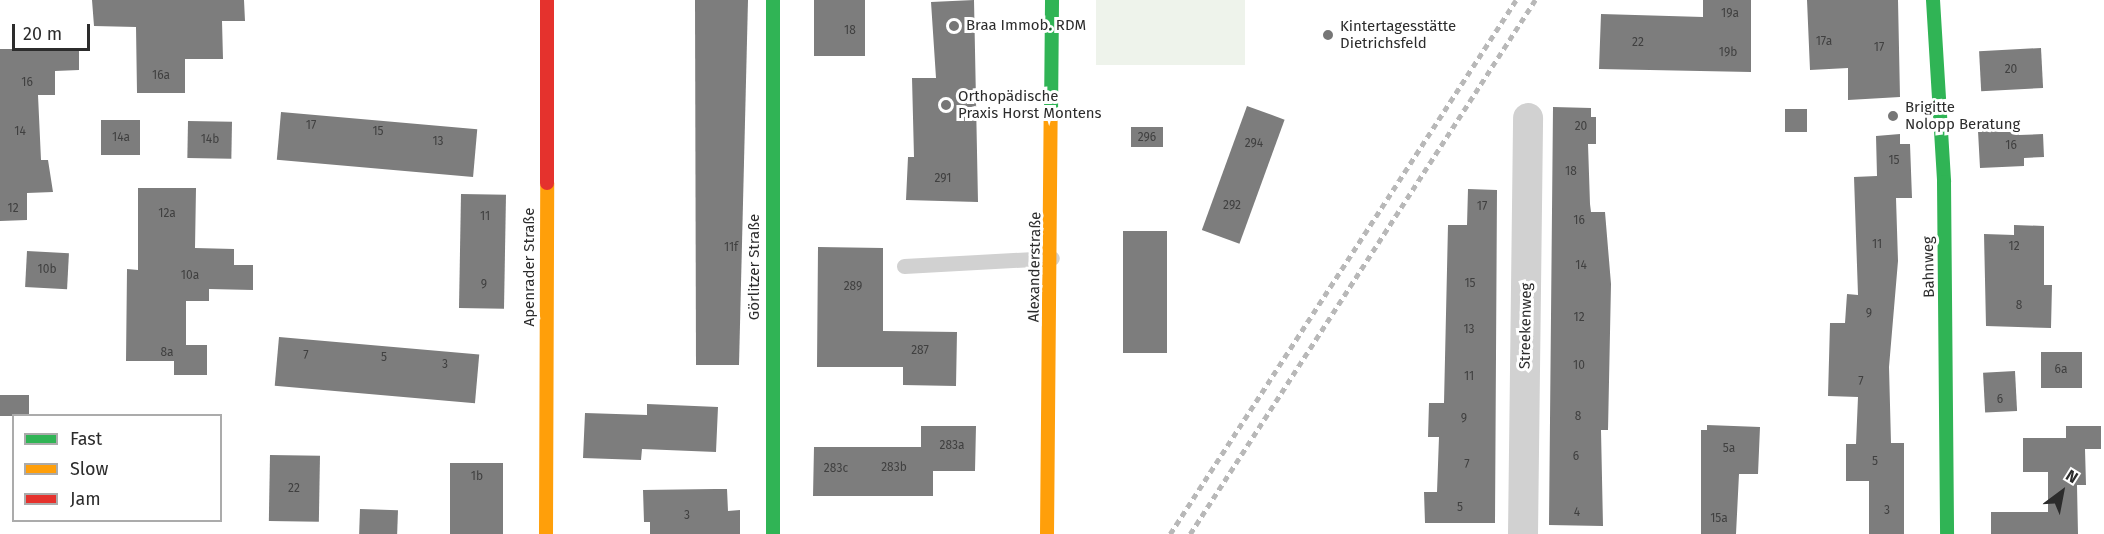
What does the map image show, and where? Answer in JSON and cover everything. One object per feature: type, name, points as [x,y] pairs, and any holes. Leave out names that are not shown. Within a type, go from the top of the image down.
[{"type":"street","name":"Apenrader Straße","points":[[546,534],[547,0]]},
{"type":"street","name":"Görlitzer Straße","points":[[773,0],[773,534]]},
{"type":"street","name":"Alexanderstraße","points":[[1047,534],[1052,258],[1052,0]]},
{"type":"street","name":"Bahnweg","points":[[1933,0],[1944,182],[1947,534]]},
{"type":"street","name":"Streekenweg","points":[[1523,534],[1528,118]]},
{"type":"lane","points":[[904,266],[1052,258]]},
{"type":"shaded area","points":[[1096,0],[1245,0],[1245,65],[1096,65]]},
{"type":"building","points":[[92,0],[244,0],[245,21],[222,21],[223,59],[185,59],[185,93],[137,93],[136,27],[94,26]]},
{"type":"building","points":[[695,0],[748,0],[739,365],[696,365]]},
{"type":"building","points":[[814,0],[865,0],[865,56],[814,56]]},
{"type":"building","points":[[974,0],[978,202],[906,200],[908,157],[914,157],[912,78],[936,78],[931,2]]},
{"type":"building","points":[[1703,0],[1751,0],[1751,72],[1599,69],[1601,14],[1703,17]]},
{"type":"building","points":[[1807,0],[1898,0],[1900,97],[1848,100],[1848,68],[1810,70]]},
{"type":"building","points":[[2041,48],[2043,88],[1981,91],[1979,51]]},
{"type":"building","points":[[0,49],[79,49],[79,70],[55,71],[55,95],[38,95],[41,160],[48,160],[53,192],[27,193],[27,220],[0,221]]},
{"type":"building","points":[[1247,106],[1285,120],[1239,244],[1202,230]]},
{"type":"building","points":[[1553,107],[1591,108],[1591,117],[1596,117],[1596,144],[1588,144],[1590,204],[1591,212],[1605,212],[1611,284],[1608,430],[1601,430],[1603,526],[1549,525]]},
{"type":"building","points":[[1785,109],[1807,109],[1807,132],[1785,132]]},
{"type":"building","points":[[281,112],[477,129],[473,177],[277,160]]},
{"type":"building","points":[[101,120],[140,120],[140,155],[101,155]]},
{"type":"building","points":[[188,121],[232,122],[231,159],[187,158]]},
{"type":"building","points":[[1131,127],[1163,127],[1163,147],[1131,147]]},
{"type":"building","points":[[2019,129],[2019,135],[2043,134],[2044,157],[2024,158],[2024,166],[1980,168],[1978,131]]},
{"type":"building","points":[[1900,134],[1900,144],[1910,144],[1912,198],[1896,198],[1898,261],[1889,367],[1891,443],[1904,443],[1904,534],[1869,534],[1869,481],[1846,481],[1846,444],[1856,444],[1858,397],[1828,396],[1830,323],[1845,323],[1847,294],[1858,295],[1854,177],[1877,176],[1876,136]]},
{"type":"building","points":[[138,188],[196,188],[195,248],[234,249],[234,265],[253,265],[253,290],[209,289],[209,301],[186,301],[186,345],[207,345],[207,375],[174,375],[174,361],[126,361],[127,269],[138,270]]},
{"type":"building","points":[[1468,189],[1497,190],[1495,523],[1425,523],[1424,492],[1437,492],[1439,437],[1428,437],[1429,403],[1444,403],[1448,225],[1467,225]]},
{"type":"building","points":[[461,194],[506,195],[504,309],[459,308]]},
{"type":"building","points":[[2014,225],[2044,226],[2044,285],[2052,285],[2051,328],[1986,326],[1984,234],[2014,235]]},
{"type":"building","points":[[1123,231],[1167,231],[1167,353],[1123,353]]},
{"type":"building","points":[[818,247],[883,248],[883,331],[957,332],[956,386],[903,385],[903,367],[817,367]]},
{"type":"building","points":[[27,251],[69,253],[67,289],[25,287]]},
{"type":"building","points":[[279,337],[479,355],[475,403],[275,386]]},
{"type":"building","points":[[2041,352],[2082,352],[2082,388],[2041,388]]},
{"type":"building","points":[[2015,371],[2017,411],[1985,413],[1983,373]]},
{"type":"building","points":[[0,395],[29,395],[29,414],[0,416]]},
{"type":"building","points":[[647,404],[718,407],[716,452],[642,449],[641,460],[583,458],[585,413],[647,415]]},
{"type":"building","points":[[1707,425],[1760,427],[1758,474],[1739,474],[1736,534],[1701,534],[1701,430],[1707,430]]},
{"type":"building","points":[[921,426],[976,426],[975,471],[933,471],[933,496],[813,496],[814,447],[921,447]]},
{"type":"building","points":[[2066,426],[2101,426],[2101,449],[2085,449],[2086,485],[2077,485],[2078,534],[1991,534],[1991,512],[2048,512],[2048,472],[2023,472],[2023,438],[2066,438]]},
{"type":"building","points":[[270,455],[320,456],[319,522],[269,521]]},
{"type":"building","points":[[450,463],[503,463],[503,534],[450,534]]},
{"type":"building","points":[[727,489],[728,511],[740,510],[740,534],[650,534],[650,522],[644,522],[643,490]]},
{"type":"building","points":[[360,509],[398,510],[397,534],[359,534]]},
{"type":"railway","points":[[1170,534],[1516,0]]},
{"type":"railway","points":[[1190,534],[1535,0]]},
{"type":"traffic: fast","points":[[773,0],[773,534]]},
{"type":"traffic: fast","points":[[1051,117],[1052,0]]},
{"type":"traffic: fast","points":[[1933,0],[1944,182],[1947,534]]},
{"type":"traffic: slow","points":[[1047,534],[1051,117]]},
{"type":"traffic: slow","points":[[546,534],[547,183]]},
{"type":"traffic: jam","points":[[547,0],[547,183]]},
{"type":"place","name":"Braa Immob. RDM","points":[[954,26]]},
{"type":"place","name":"Kintertagesstätte Dietrichsfeld","points":[[1328,35]]},
{"type":"place","name":"Orthopädische Praxis Horst Montens","points":[[946,105]]},
{"type":"place","name":"Brigitte Nolopp Beratung","points":[[1893,116]]}]
